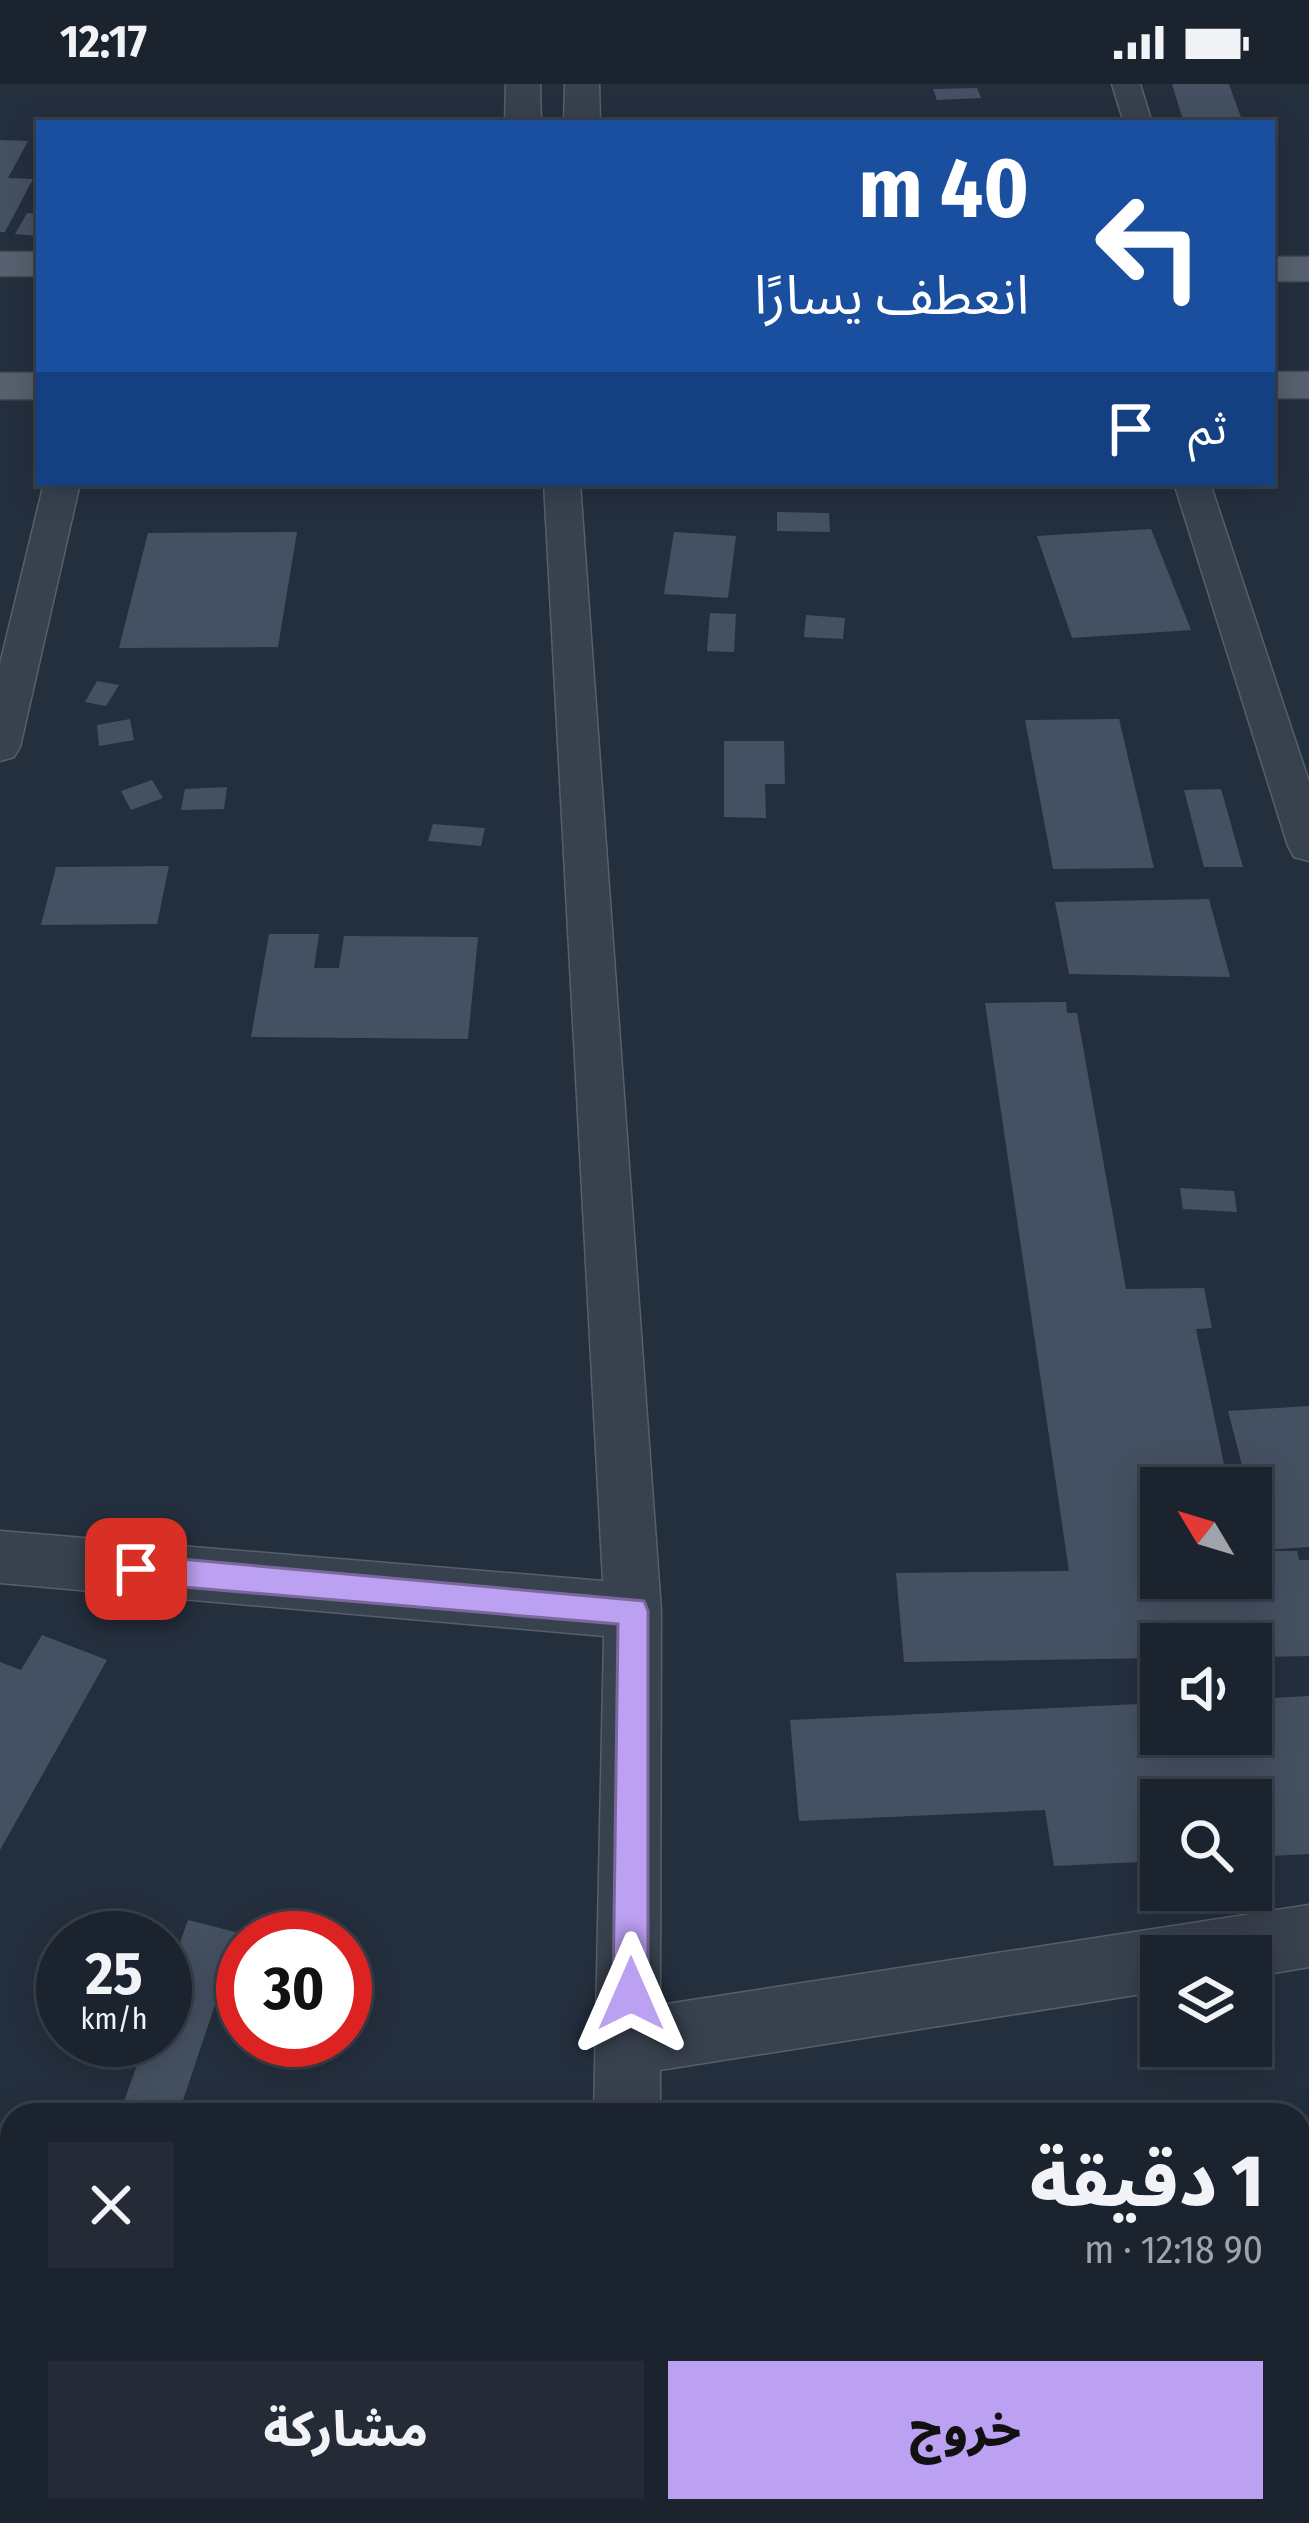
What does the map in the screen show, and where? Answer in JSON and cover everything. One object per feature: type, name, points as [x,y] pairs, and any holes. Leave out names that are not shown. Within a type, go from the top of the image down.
[{"type":"main road","points":[[0,264],[36,264]]},
{"type":"main road","points":[[1275,269],[1309,269]]},
{"type":"main road","points":[[1275,385],[1309,386]]},
{"type":"main road","points":[[0,386],[36,386]]},
{"type":"street","points":[[523,84],[523,120]]},
{"type":"street","points":[[582,84],[582,120]]},
{"type":"street","points":[[1126,84],[1137,120]]},
{"type":"street","points":[[0,747],[61,486]]},
{"type":"street","points":[[562,486],[633,1611],[627,2103]]},
{"type":"street","points":[[1193,486],[1309,846]]},
{"type":"street","points":[[0,1557],[633,1611]]},
{"type":"street","points":[[1272,1942],[1309,1936]]},
{"type":"street","points":[[630,2042],[1140,1962]]},
{"type":"building","points":[[1172,84],[1229,84],[1242,120],[1183,120]]},
{"type":"building","points":[[977,88],[981,98],[937,100],[933,89]]},
{"type":"building","points":[[0,140],[28,141],[8,178],[33,179],[5,232],[0,232]]},
{"type":"building","points":[[27,213],[36,214],[36,236],[15,234]]},
{"type":"building","points":[[777,512],[829,513],[830,532],[777,531]]},
{"type":"building","points":[[1151,529],[1191,630],[1072,638],[1037,536]]},
{"type":"building","points":[[297,532],[278,647],[119,648],[148,533]]},
{"type":"building","points":[[674,532],[736,536],[728,598],[664,594]]},
{"type":"building","points":[[710,613],[736,614],[734,652],[707,651]]},
{"type":"building","points":[[806,615],[845,618],[843,639],[804,637]]},
{"type":"building","points":[[97,681],[119,685],[106,706],[85,702]]},
{"type":"building","points":[[130,719],[134,740],[99,746],[97,725]]},
{"type":"building","points":[[1119,719],[1154,868],[1053,869],[1025,720]]},
{"type":"building","points":[[724,741],[784,741],[785,784],[765,784],[766,818],[724,817]]},
{"type":"building","points":[[152,780],[163,798],[131,810],[121,791]]},
{"type":"building","points":[[227,787],[224,809],[181,810],[185,789]]},
{"type":"building","points":[[1221,789],[1243,867],[1204,867],[1184,790]]},
{"type":"building","points":[[433,824],[485,828],[481,846],[428,841]]},
{"type":"building","points":[[169,866],[157,924],[41,925],[56,867]]},
{"type":"building","points":[[1209,899],[1230,977],[1069,974],[1055,902]]},
{"type":"building","points":[[269,934],[319,934],[314,968],[339,968],[344,936],[478,937],[468,1039],[251,1037]]},
{"type":"building","points":[[1066,1002],[1067,1013],[1077,1013],[1126,1289],[1204,1288],[1212,1328],[1196,1329],[1225,1467],[1140,1467],[1140,1599],[1272,1599],[1272,1551],[1297,1551],[1299,1560],[1309,1560],[1309,1656],[1272,1657],[1272,1623],[1140,1623],[1140,1658],[904,1662],[896,1573],[1069,1571],[985,1003]]},
{"type":"building","points":[[1180,1188],[1234,1191],[1237,1212],[1183,1209]]},
{"type":"building","points":[[1309,1406],[1309,1547],[1272,1549],[1272,1467],[1243,1467],[1228,1411]]},
{"type":"building","points":[[42,1635],[107,1660],[0,1850],[0,1662],[21,1670]]},
{"type":"building","points":[[1309,1696],[1309,1854],[1272,1856],[1272,1779],[1140,1779],[1140,1862],[1054,1866],[1045,1810],[799,1821],[790,1720],[1140,1704],[1140,1755],[1272,1755],[1272,1698]]},
{"type":"building","points":[[192,1921],[216,1927],[216,2002],[182,2103],[123,2103],[136,2067],[192,2067]]},
{"type":"route","points":[[136,1569],[633,1611],[631,1994]]}]
